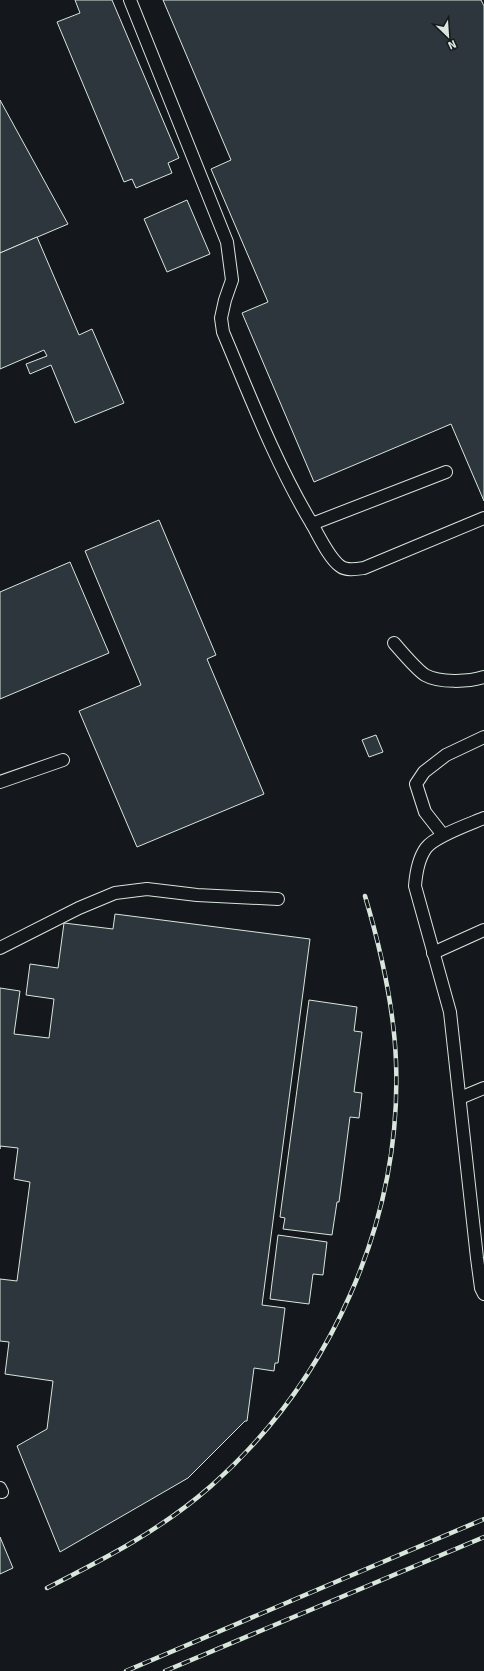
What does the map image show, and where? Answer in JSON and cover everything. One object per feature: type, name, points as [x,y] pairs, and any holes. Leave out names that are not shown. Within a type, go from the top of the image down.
[{"type":"lane","points":[[130,0],[227,242],[232,280],[221,318],[223,332],[297,499],[332,556],[340,566],[351,569],[364,568],[484,518]]},
{"type":"lane","points":[[312,524],[446,472]]},
{"type":"lane","points":[[394,643],[426,675],[448,681],[474,681],[484,677]]},
{"type":"lane","points":[[443,835],[425,812],[416,784],[424,772],[446,755],[484,738]]},
{"type":"lane","points":[[0,782],[63,760]]},
{"type":"lane","points":[[484,818],[443,835],[427,847],[417,869],[415,886],[450,1012],[478,1265],[481,1288],[484,1294]]},
{"type":"lane","points":[[0,948],[79,908],[115,893],[147,889],[197,895],[278,899]]},
{"type":"lane","points":[[433,953],[484,930]]},
{"type":"lane","points":[[460,1098],[484,1088]]},
{"type":"building","points":[[75,0],[112,0],[179,158],[168,163],[172,173],[136,188],[132,179],[124,182],[57,22],[80,13]]},
{"type":"building","points":[[163,0],[481,0],[484,6],[484,501],[451,424],[314,482],[242,313],[268,302],[211,169],[231,160]]},
{"type":"building","points":[[0,100],[68,224],[0,253]]},
{"type":"building","points":[[187,200],[210,254],[167,272],[144,219]]},
{"type":"building","points":[[37,237],[79,335],[92,329],[124,403],[75,423],[51,365],[30,374],[26,364],[47,356],[44,350],[0,369],[0,253]]},
{"type":"building","points":[[159,520],[216,655],[207,659],[264,794],[137,847],[79,711],[141,685],[85,551]]},
{"type":"building","points":[[70,562],[109,653],[0,699],[0,592]]},
{"type":"building","points":[[376,735],[383,752],[369,757],[362,740]]},
{"type":"building","points":[[115,914],[310,939],[262,1305],[285,1308],[278,1363],[275,1363],[274,1371],[254,1368],[247,1421],[245,1421],[188,1478],[60,1552],[17,1446],[47,1429],[53,1381],[5,1374],[9,1342],[0,1341],[0,1279],[17,1281],[30,1182],[14,1179],[18,1148],[0,1146],[0,988],[20,991],[14,1034],[49,1038],[54,999],[26,995],[30,964],[58,968],[64,923],[113,929]]},
{"type":"building","points":[[309,1000],[357,1007],[354,1031],[362,1032],[354,1092],[362,1093],[359,1118],[350,1117],[339,1202],[337,1202],[332,1235],[283,1229],[285,1218],[280,1217]]},
{"type":"building","points":[[278,1235],[327,1242],[323,1275],[313,1274],[309,1304],[270,1299]]},
{"type":"building","points":[[0,1537],[13,1568],[0,1574]]},
{"type":"railway","points":[[47,1588],[112,1554],[153,1530],[192,1502],[211,1486],[253,1444],[291,1398],[323,1348],[350,1294],[371,1238],[386,1181],[395,1122],[396,1062],[393,1020],[386,978],[365,896]]},
{"type":"railway","points":[[126,1671],[484,1519]]},
{"type":"railway","points":[[165,1671],[484,1537]]}]
